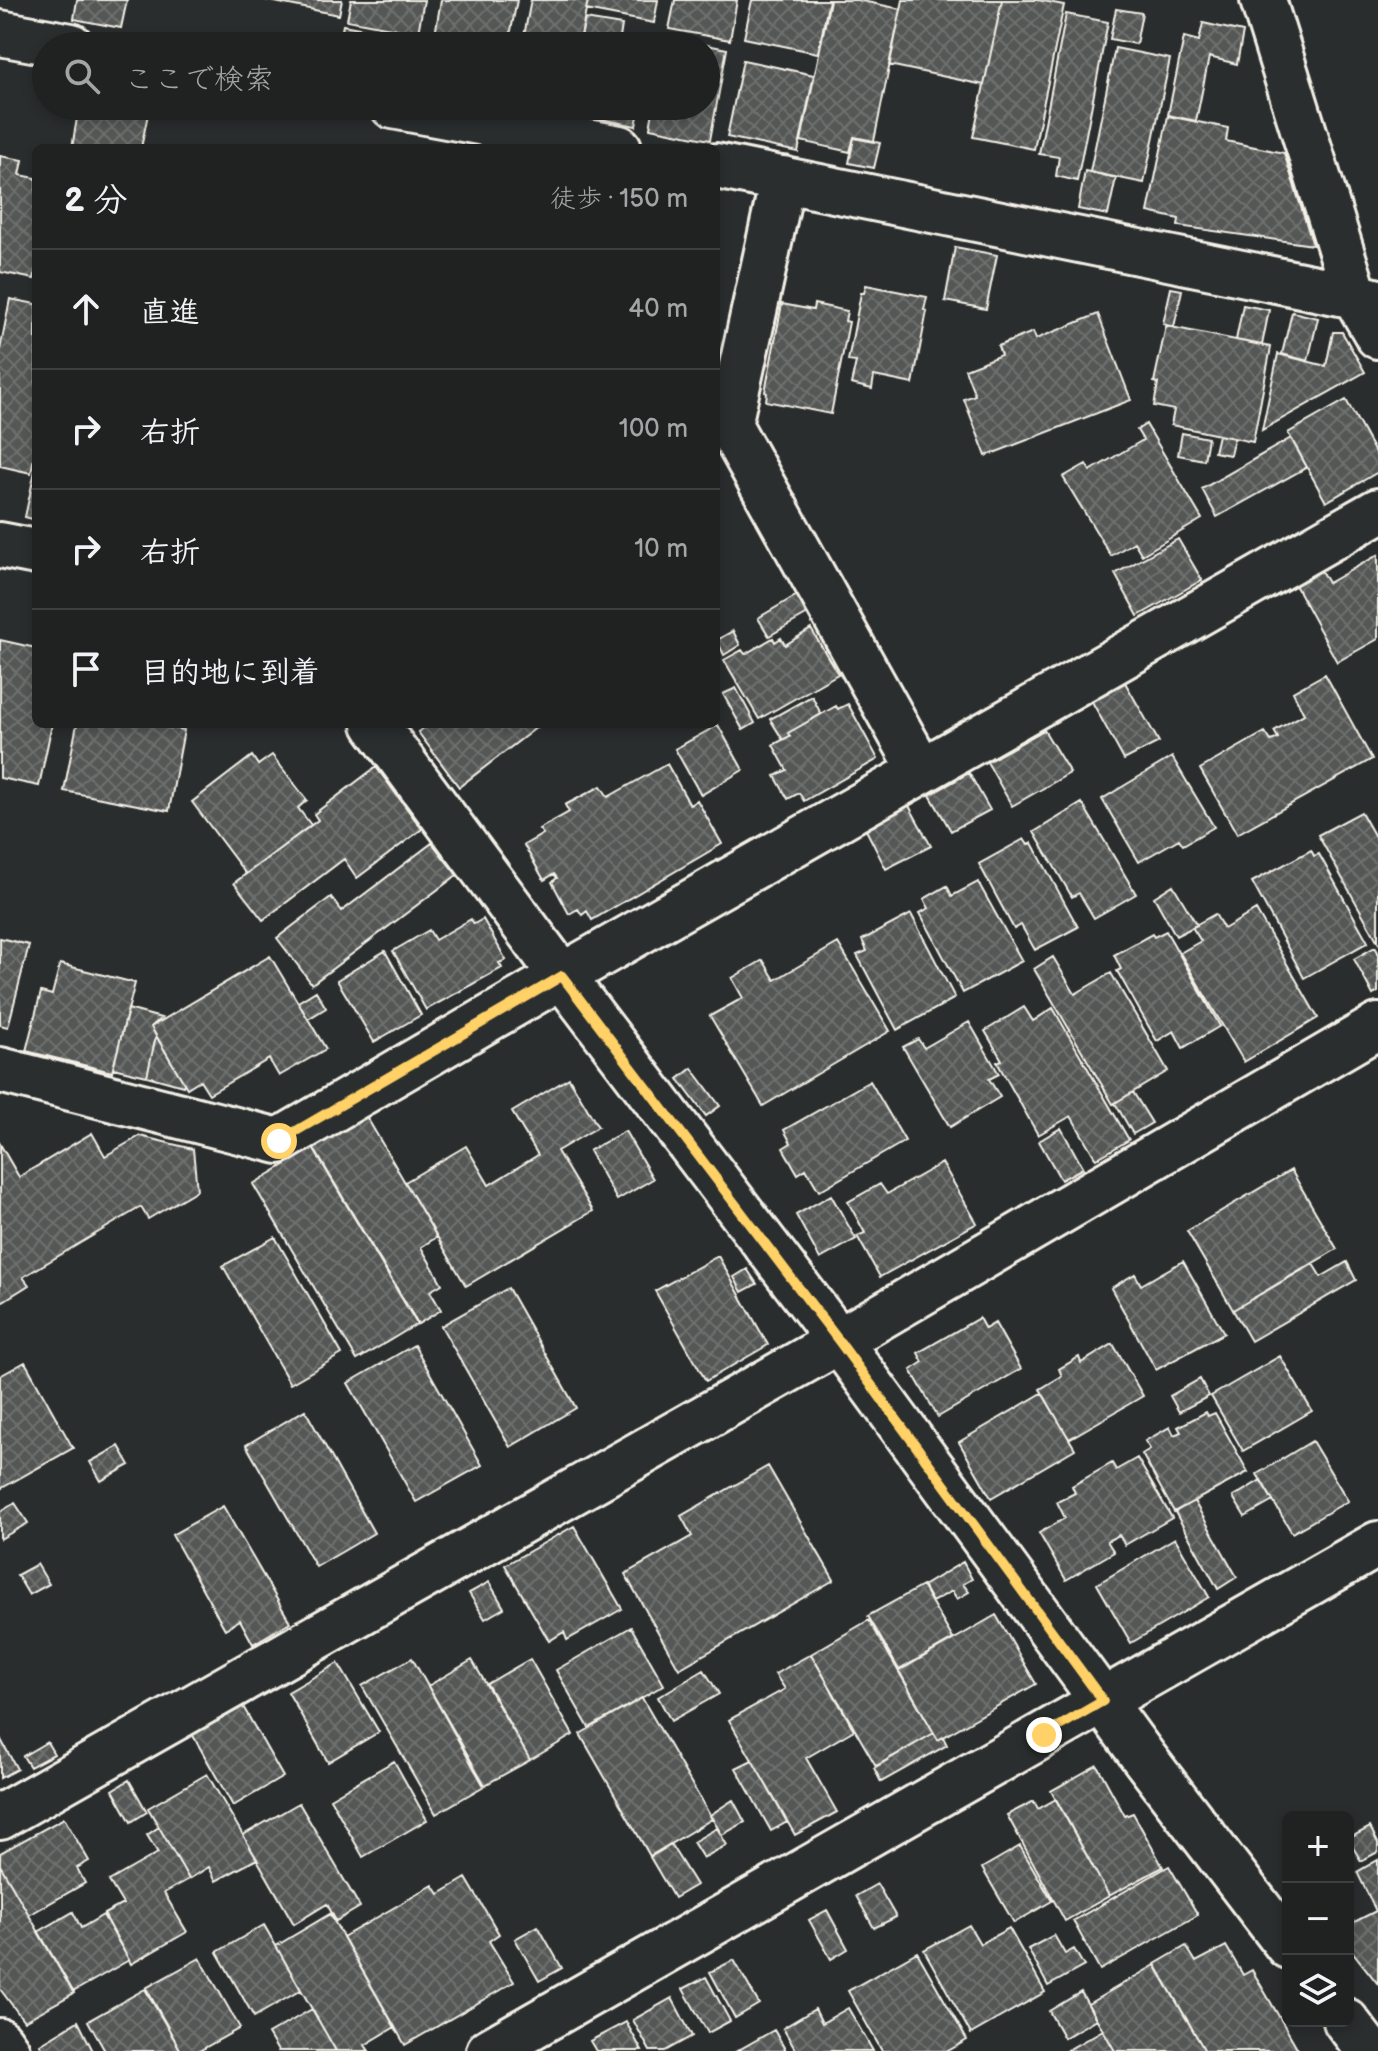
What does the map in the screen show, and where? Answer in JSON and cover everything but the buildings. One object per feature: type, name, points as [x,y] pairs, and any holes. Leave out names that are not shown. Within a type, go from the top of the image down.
[{"type":"street","points":[[1263,0],[1378,336]]},
{"type":"street","points":[[0,33],[32,39]]},
{"type":"street","points":[[468,120],[597,144]]},
{"type":"street","points":[[720,167],[1366,299]]},
{"type":"street","points":[[783,179],[729,425],[921,770]]},
{"type":"street","points":[[0,1070],[279,1141],[921,770],[1378,511]]},
{"type":"street","points":[[0,545],[32,551]]},
{"type":"street","points":[[378,728],[839,1341],[1145,1759],[1282,1938]]},
{"type":"street","points":[[0,1817],[839,1341],[1378,1026]]},
{"type":"street","points":[[489,2051],[1378,1544]]},
{"type":"street","points":[[1351,2027],[1369,2051]]},
{"type":"street","points":[[0,2041],[7,2051]]},
{"type":"route","points":[[279,1141],[562,976],[839,1341],[1103,1701],[1044,1735]]}]
